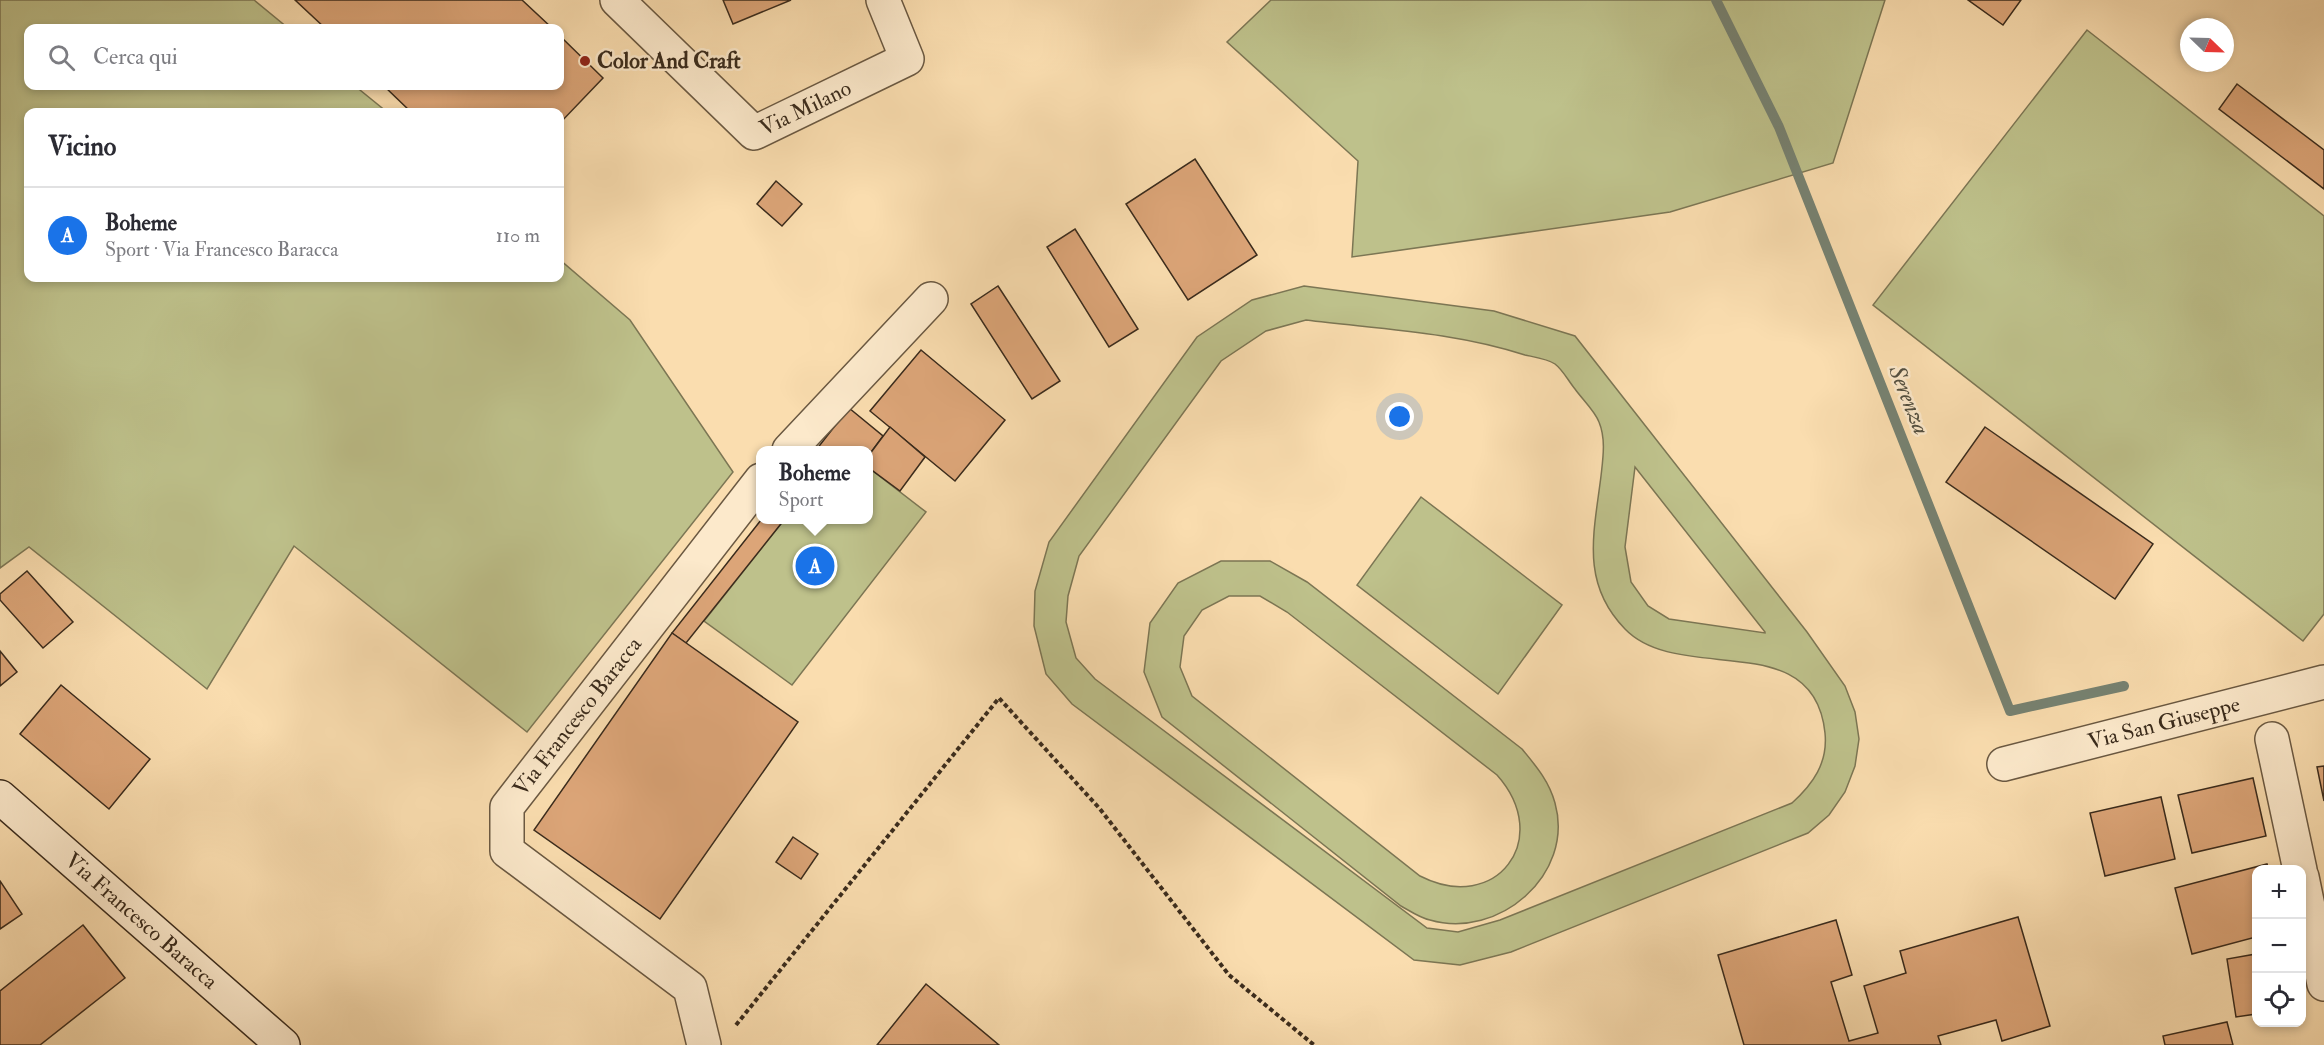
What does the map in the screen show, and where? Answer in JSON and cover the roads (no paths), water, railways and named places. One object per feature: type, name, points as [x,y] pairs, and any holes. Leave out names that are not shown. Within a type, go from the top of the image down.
[{"type":"street","name":"Via Milano","points":[[617,0],[754,133],[907,59],[883,0]]},
{"type":"street","points":[[793,446],[931,299]]},
{"type":"street","name":"Via Francesco Baracca","points":[[704,1045],[690,988],[507,851],[507,807],[756,486]]},
{"type":"street","name":"Via San Giuseppe","points":[[2004,764],[2324,682]]},
{"type":"street","points":[[2272,740],[2299,865]]},
{"type":"street","name":"Via Francesco Baracca","points":[[0,797],[283,1045]]},
{"type":"street","points":[[2306,901],[2324,984]]},
{"type":"waterway","name":"Serenza","points":[[1716,0],[1779,127],[2010,711],[2124,686]]},
{"type":"place","name":"Color And Craft","points":[[585,61]]},
{"type":"place","name":"Boheme","points":[[815,566]]}]
